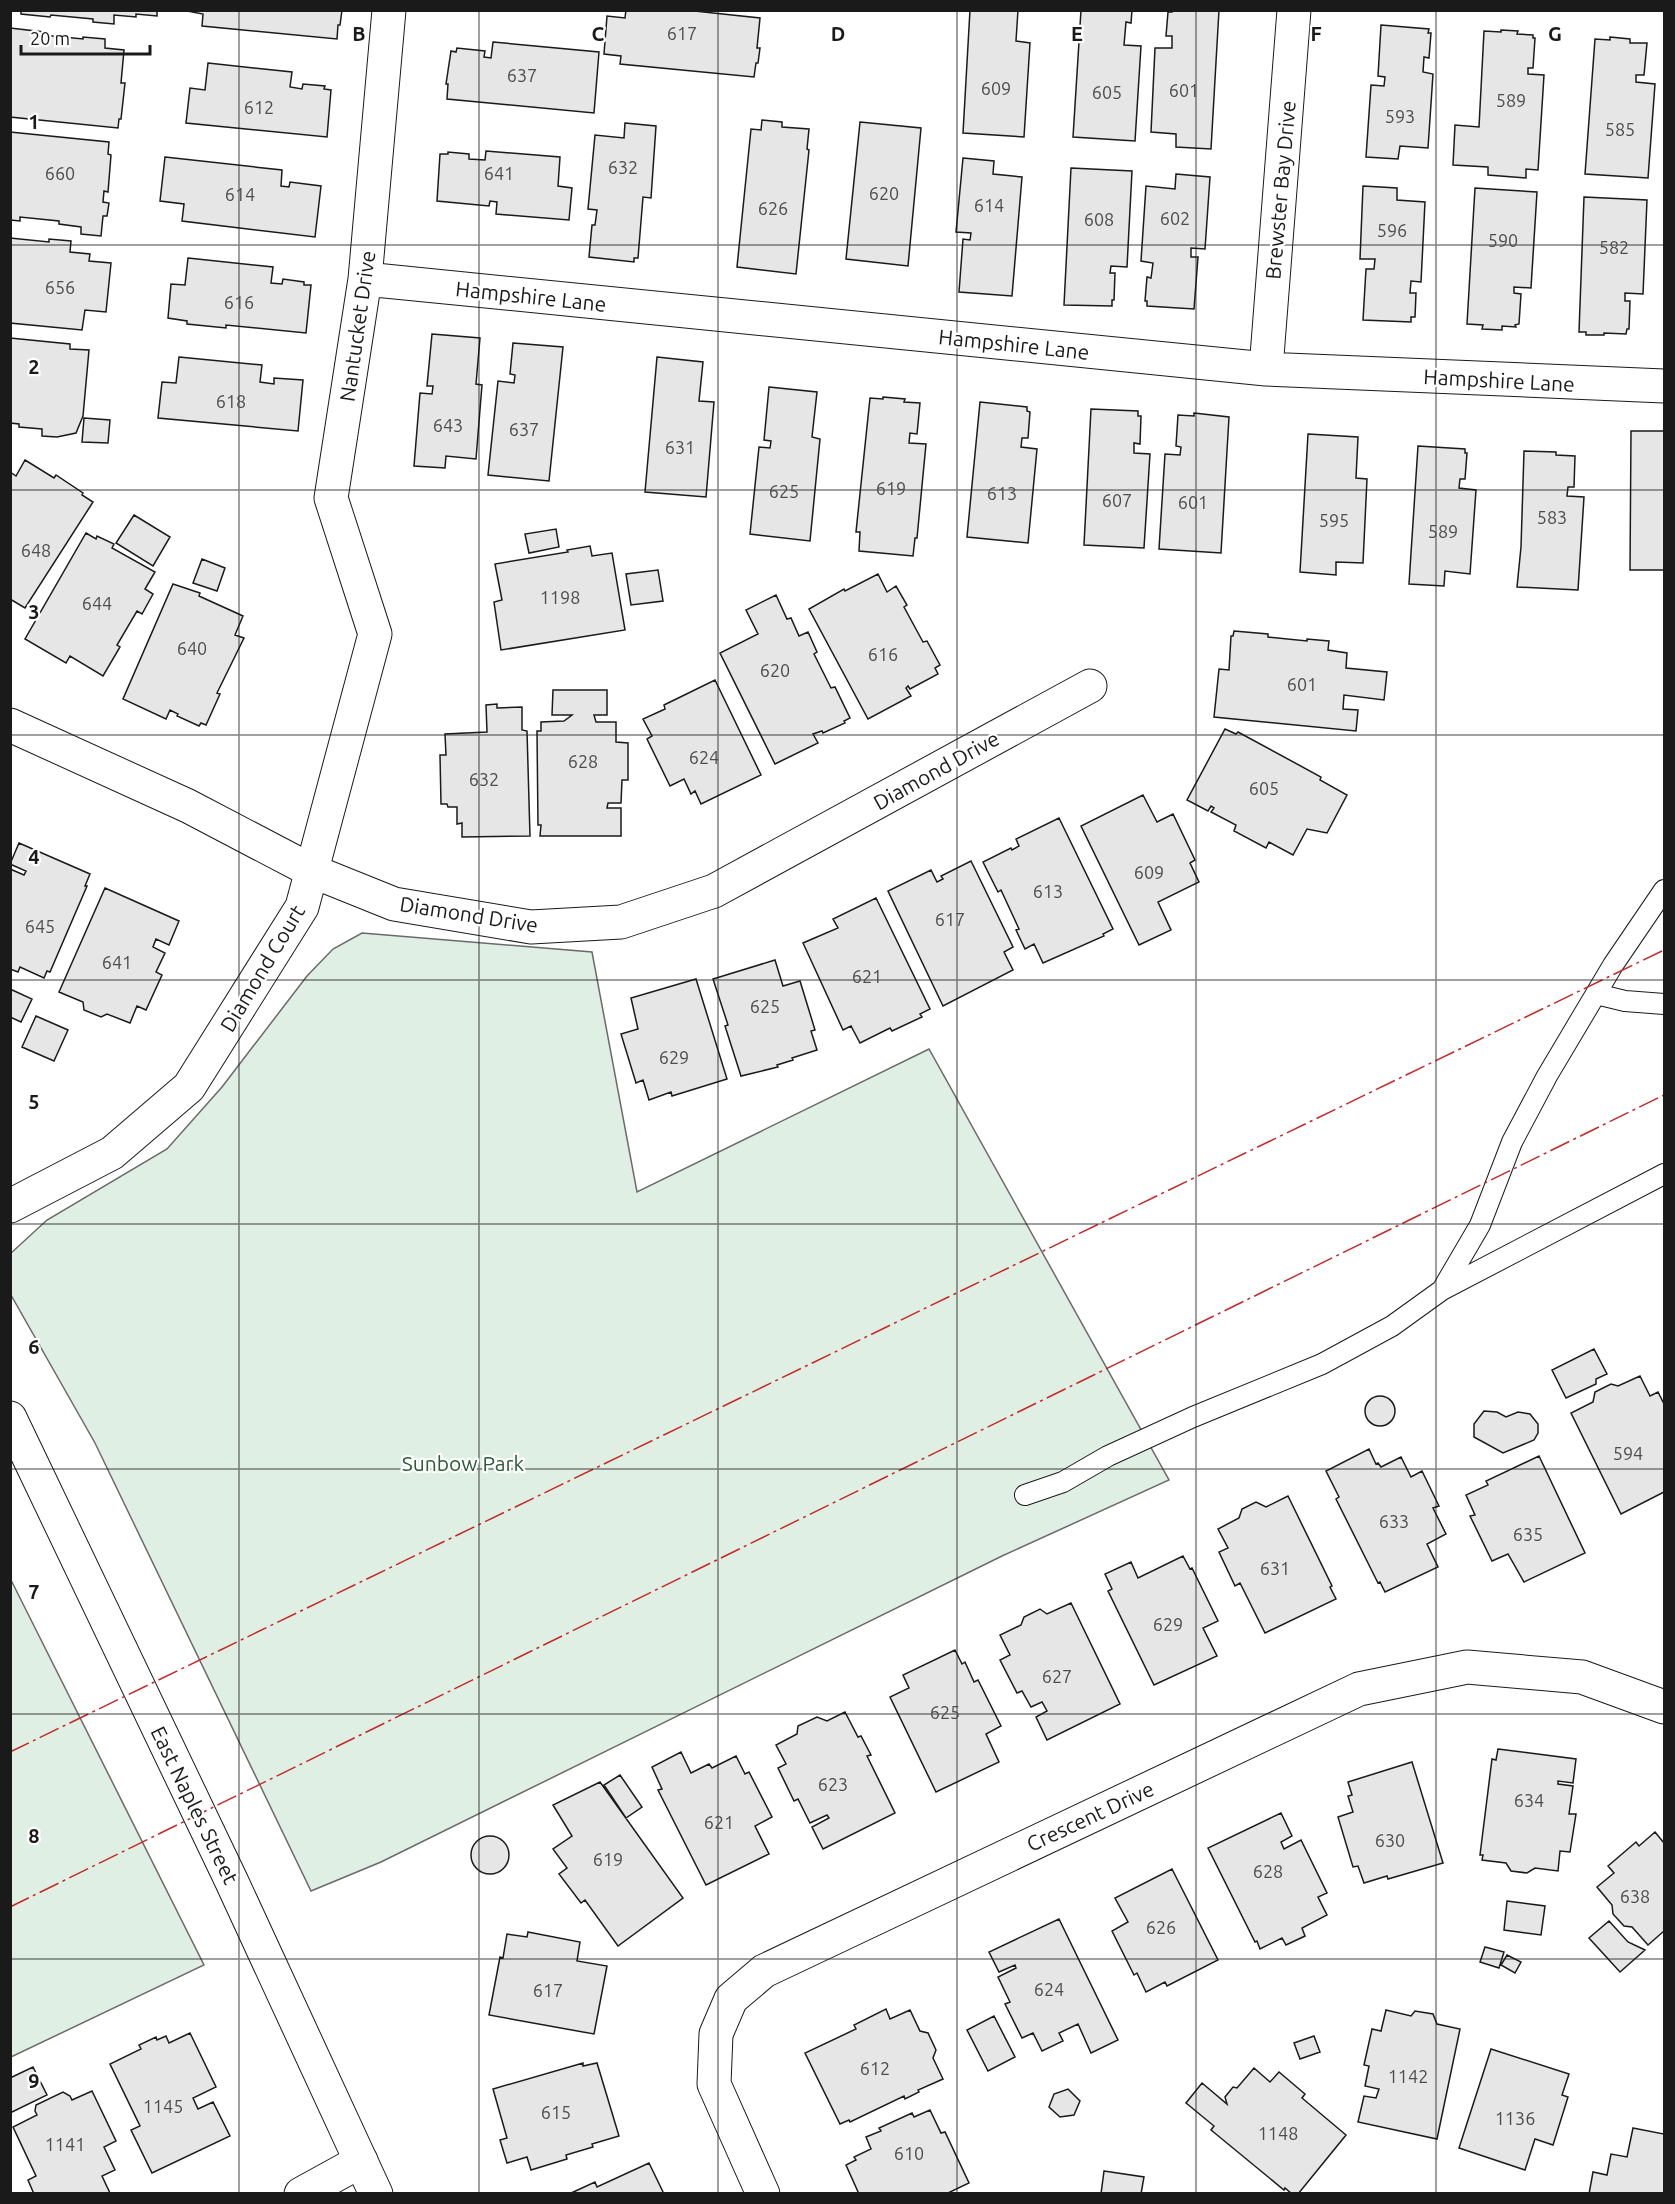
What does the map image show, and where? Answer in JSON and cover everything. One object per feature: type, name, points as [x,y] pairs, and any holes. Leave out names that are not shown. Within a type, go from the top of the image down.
[{"type":"street","name":"Nantucket Drive","points":[[375,634],[331,498],[365,279],[389,10]]},
{"type":"street","name":"Brewster Bay Drive","points":[[1266,369],[1294,10]]},
{"type":"street","name":"Hampshire Lane","points":[[365,279],[1266,369],[1665,386]]},
{"type":"street","name":"Diamond Court","points":[[10,1206],[112,1153],[189,1087],[302,907],[375,634]]},
{"type":"street","name":"Diamond Drive","points":[[10,725],[188,806],[312,871],[394,904],[531,927],[621,922],[714,891],[1090,686]]},
{"type":"street","name":"East Naples Street","points":[[10,1418],[231,1880],[376,2193]]},
{"type":"street","name":"Crescent Drive","points":[[763,2193],[714,2084],[716,2034],[731,1999],[764,1971],[1359,1689],[1467,1667],[1582,1677],[1663,1703]]},
{"type":"street","points":[[301,2193],[360,2161]]},
{"type":"lane","points":[[1442,1290],[1480,1225],[1512,1142],[1547,1076],[1596,994],[1665,890]]},
{"type":"lane","points":[[1596,994],[1625,1001],[1665,1005]]},
{"type":"lane","points":[[1025,1495],[1063,1482],[1108,1456],[1193,1417],[1322,1364],[1392,1326],[1442,1290],[1665,1174]]},
{"type":"green space","name":"Sunbow Park","points":[[362,933],[592,952],[637,1192],[929,1049],[1169,1480],[1002,1556],[381,1862],[311,1891],[95,1443],[11,1295],[10,1254],[47,1220],[167,1149],[222,1087],[307,976],[333,949]]},
{"type":"green space","points":[[11,1580],[204,1965],[10,2057]]},
{"type":"building","points":[[21,10],[157,10],[157,16],[114,15],[114,24],[93,22],[93,19],[21,14]]},
{"type":"building","points":[[182,10],[342,10],[337,39],[202,26],[203,14]]},
{"type":"building","points":[[626,10],[685,10],[760,18],[757,48],[760,48],[754,77],[620,64],[621,56],[604,54],[607,16],[625,18]]},
{"type":"building","points":[[970,10],[1018,10],[1016,41],[1030,43],[1024,137],[963,133]]},
{"type":"building","points":[[1081,10],[1132,10],[1131,23],[1126,22],[1124,45],[1141,46],[1135,141],[1073,137]]},
{"type":"building","points":[[1172,10],[1219,10],[1211,149],[1176,147],[1176,134],[1151,132],[1155,48],[1172,48],[1172,36],[1166,36],[1168,12]]},
{"type":"building","points":[[1381,25],[1429,29],[1428,33],[1431,33],[1429,58],[1424,57],[1423,72],[1433,74],[1428,148],[1400,146],[1398,159],[1366,157],[1371,85],[1384,86],[1385,77],[1378,76]]},
{"type":"building","points":[[10,28],[44,32],[43,35],[105,39],[105,48],[124,50],[121,83],[125,83],[118,128],[10,117]]},
{"type":"building","points":[[1501,30],[1533,35],[1535,38],[1533,68],[1528,68],[1528,74],[1544,75],[1538,170],[1526,169],[1526,178],[1488,175],[1488,167],[1453,165],[1455,125],[1479,127],[1484,31],[1501,32]]},
{"type":"building","points":[[1610,37],[1630,39],[1630,43],[1647,43],[1644,75],[1636,75],[1636,82],[1655,84],[1648,178],[1585,174],[1595,39],[1610,40]]},
{"type":"building","points":[[493,42],[599,52],[594,113],[447,99],[448,84],[446,84],[451,51],[456,52],[457,48],[485,51],[484,57],[491,58]]},
{"type":"building","points":[[208,63],[292,72],[290,87],[302,89],[303,84],[325,86],[324,89],[331,90],[327,137],[186,123],[190,88],[205,90]]},
{"type":"building","points":[[762,120],[782,122],[782,127],[809,129],[807,149],[809,150],[796,274],[737,267],[751,129],[761,130]]},
{"type":"building","points":[[860,122],[921,128],[908,266],[846,259]]},
{"type":"building","points":[[625,123],[656,126],[651,198],[643,197],[638,258],[634,258],[634,262],[589,257],[592,225],[595,225],[597,210],[588,209],[595,135],[624,138]]},
{"type":"building","points":[[10,132],[109,142],[108,154],[111,155],[108,192],[104,191],[103,202],[109,203],[107,216],[103,216],[101,236],[81,234],[81,227],[59,224],[59,221],[20,217],[20,221],[10,220]]},
{"type":"building","points":[[486,151],[560,157],[558,186],[572,188],[569,220],[496,214],[497,202],[490,201],[489,206],[437,201],[440,154],[448,154],[448,152],[469,154],[469,159],[485,160]]},
{"type":"building","points":[[165,157],[282,170],[281,186],[289,187],[290,182],[321,186],[315,237],[182,221],[184,204],[160,201]]},
{"type":"building","points":[[963,158],[994,161],[993,174],[1022,177],[1012,296],[959,292],[963,239],[970,240],[971,233],[956,232]]},
{"type":"building","points":[[1071,168],[1132,171],[1127,267],[1111,266],[1110,273],[1115,273],[1112,306],[1064,305]]},
{"type":"building","points":[[1176,174],[1210,177],[1205,249],[1191,248],[1191,257],[1198,257],[1194,309],[1147,306],[1147,301],[1145,301],[1147,277],[1151,278],[1153,263],[1141,261],[1146,186],[1175,189]]},
{"type":"building","points":[[1363,186],[1397,188],[1397,200],[1425,202],[1421,282],[1411,281],[1410,293],[1416,293],[1415,317],[1411,317],[1411,322],[1363,320],[1366,269],[1374,269],[1375,259],[1360,259]]},
{"type":"building","points":[[1475,188],[1537,192],[1531,288],[1514,287],[1514,293],[1521,294],[1519,324],[1515,325],[1516,327],[1502,326],[1502,330],[1482,329],[1483,325],[1467,324]]},
{"type":"building","points":[[1584,197],[1647,200],[1643,294],[1625,293],[1625,301],[1630,301],[1629,329],[1626,334],[1586,335],[1586,332],[1579,332]]},
{"type":"building","points":[[10,238],[49,242],[49,239],[71,241],[70,252],[90,254],[89,261],[111,263],[106,312],[85,310],[82,330],[10,323]]},
{"type":"building","points":[[188,258],[273,267],[271,283],[282,284],[283,279],[311,285],[306,333],[226,325],[226,328],[187,324],[187,321],[168,318],[171,284],[185,285]]},
{"type":"building","points":[[432,334],[480,338],[476,384],[482,385],[476,459],[446,456],[445,468],[414,466],[420,393],[432,394],[433,386],[427,386]]},
{"type":"building","points":[[10,338],[70,344],[70,349],[89,350],[83,416],[76,433],[57,437],[42,436],[42,429],[19,427],[19,424],[10,423]]},
{"type":"building","points":[[513,343],[563,347],[549,481],[488,475],[498,381],[514,383],[515,375],[510,374]]},
{"type":"building","points":[[179,357],[262,365],[260,382],[274,384],[274,378],[303,380],[298,431],[158,418],[162,382],[176,383]]},
{"type":"building","points":[[657,357],[703,362],[699,401],[714,402],[706,497],[645,492]]},
{"type":"building","points":[[769,387],[817,392],[812,437],[820,439],[810,541],[750,534],[759,447],[770,448],[771,441],[764,440]]},
{"type":"building","points":[[883,397],[920,403],[917,434],[910,433],[909,443],[926,444],[917,538],[915,538],[913,556],[859,551],[860,532],[856,532],[870,398],[883,399]]},
{"type":"building","points":[[980,402],[1027,407],[1027,411],[1030,412],[1028,438],[1022,438],[1021,447],[1037,449],[1028,543],[967,537]]},
{"type":"building","points":[[1091,409],[1138,411],[1138,416],[1141,416],[1140,444],[1134,443],[1134,453],[1150,454],[1144,548],[1084,545]]},
{"type":"building","points":[[1194,413],[1229,417],[1221,553],[1159,549],[1165,454],[1180,455],[1181,447],[1176,446],[1178,415],[1194,416]]},
{"type":"building","points":[[84,418],[110,420],[108,443],[82,442]]},
{"type":"building","points":[[1631,431],[1664,431],[1664,570],[1630,570]]},
{"type":"building","points":[[1308,434],[1358,437],[1356,478],[1367,479],[1363,563],[1336,562],[1336,575],[1300,572]]},
{"type":"building","points":[[1418,446],[1465,449],[1467,453],[1465,479],[1460,479],[1459,488],[1476,490],[1470,574],[1445,571],[1444,586],[1409,584]]},
{"type":"building","points":[[1524,451],[1556,452],[1556,455],[1575,456],[1574,487],[1568,487],[1567,496],[1584,497],[1578,590],[1517,587],[1521,547]]},
{"type":"building","points":[[25,460],[54,478],[56,475],[93,502],[25,608],[10,599],[10,472],[16,476]]},
{"type":"building","points":[[134,515],[170,537],[153,566],[116,543]]},
{"type":"building","points":[[556,529],[559,547],[529,553],[525,534]]},
{"type":"building","points":[[86,533],[96,539],[97,536],[114,544],[112,548],[155,572],[145,589],[153,594],[142,614],[137,611],[117,645],[120,647],[103,676],[70,656],[66,663],[25,639]]},
{"type":"building","points":[[590,546],[592,556],[612,553],[625,630],[501,650],[494,602],[502,600],[495,564]]},
{"type":"building","points":[[202,559],[225,568],[217,591],[193,583]]},
{"type":"building","points":[[658,570],[663,601],[631,605],[626,574]]},
{"type":"building","points":[[878,574],[887,592],[896,586],[907,605],[904,607],[923,642],[927,641],[940,665],[935,668],[938,674],[910,689],[908,686],[906,688],[911,696],[868,719],[809,609],[844,589],[845,591]]},
{"type":"building","points":[[173,584],[200,593],[199,596],[243,616],[235,635],[244,638],[217,693],[220,694],[206,725],[201,723],[199,726],[177,716],[178,714],[170,710],[166,719],[123,699]]},
{"type":"building","points":[[776,595],[787,619],[791,618],[799,636],[808,632],[817,652],[814,654],[831,688],[835,687],[850,718],[844,721],[845,723],[823,733],[822,731],[813,734],[818,743],[775,764],[720,653],[758,634],[746,610]]},
{"type":"building","points":[[1234,631],[1268,634],[1268,637],[1329,641],[1328,650],[1347,653],[1346,668],[1387,672],[1384,700],[1344,695],[1343,709],[1358,710],[1356,731],[1214,717],[1219,669],[1229,670],[1231,636]]},
{"type":"building","points":[[715,680],[761,775],[701,804],[695,791],[691,794],[684,779],[670,786],[647,739],[652,736],[643,719],[665,709],[664,705]]},
{"type":"building","points":[[553,690],[607,690],[607,715],[594,715],[596,722],[616,722],[616,742],[628,743],[628,780],[622,780],[621,803],[608,803],[607,808],[621,808],[621,836],[540,836],[537,731],[541,731],[541,722],[564,721],[572,715],[552,715]]},
{"type":"building","points":[[497,704],[497,708],[522,707],[522,730],[527,731],[530,836],[462,837],[462,823],[457,824],[457,807],[441,804],[440,755],[446,755],[445,734],[487,732],[486,705]]},
{"type":"building","points":[[1225,729],[1236,734],[1238,732],[1321,777],[1320,780],[1347,795],[1327,833],[1307,829],[1293,855],[1269,842],[1266,848],[1234,831],[1236,825],[1211,812],[1214,808],[1211,806],[1208,811],[1187,800]]},
{"type":"building","points":[[1143,795],[1157,822],[1173,814],[1195,860],[1190,863],[1199,882],[1158,902],[1171,930],[1139,945],[1081,826]]},
{"type":"building","points":[[1059,818],[1113,929],[1103,934],[1104,936],[1043,963],[1034,944],[1025,949],[1016,930],[1019,929],[1001,890],[998,892],[983,862],[1019,846],[1016,839]]},
{"type":"building","points":[[19,843],[90,874],[50,972],[47,971],[44,978],[20,967],[18,972],[10,969],[10,869],[24,875],[26,871],[10,864]]},
{"type":"building","points":[[971,861],[1013,947],[1004,952],[1013,970],[943,1006],[888,891],[931,870],[937,882],[943,879],[941,876]]},
{"type":"building","points":[[105,888],[179,921],[169,945],[156,939],[153,947],[165,953],[156,972],[162,975],[146,1010],[137,1006],[130,1023],[107,1014],[101,1017],[84,1010],[83,1002],[59,992]]},
{"type":"building","points":[[876,898],[930,1009],[920,1014],[922,1017],[892,1031],[890,1028],[860,1043],[851,1026],[843,1030],[803,943],[838,928],[833,919]]},
{"type":"building","points":[[775,960],[783,986],[800,981],[815,1030],[811,1031],[817,1050],[792,1058],[793,1060],[777,1065],[778,1067],[741,1076],[713,979]]},
{"type":"building","points":[[696,979],[727,1079],[672,1096],[671,1092],[649,1100],[643,1080],[636,1083],[621,1034],[638,1029],[631,998]]},
{"type":"building","points":[[10,989],[32,999],[21,1022],[10,1017]]},
{"type":"building","points":[[36,1016],[68,1030],[54,1061],[22,1047]]},
{"type":"building","points":[[1594,1349],[1607,1374],[1596,1379],[1596,1384],[1566,1398],[1552,1370]]},
{"type":"building","points":[[1640,1376],[1650,1396],[1658,1392],[1664,1404],[1664,1492],[1621,1514],[1571,1413],[1593,1402],[1595,1392],[1611,1384],[1618,1386]]},
{"type":"building","points":[[1380,1396],[1386,1397],[1394,1405],[1394,1417],[1386,1425],[1380,1426],[1374,1425],[1366,1417],[1365,1411],[1366,1405],[1374,1397]]},
{"type":"building","points":[[1484,1411],[1497,1412],[1506,1417],[1518,1412],[1530,1414],[1538,1424],[1538,1433],[1534,1440],[1503,1453],[1474,1437],[1474,1424]]},
{"type":"building","points":[[1369,1449],[1376,1464],[1378,1463],[1381,1467],[1401,1457],[1411,1477],[1422,1471],[1439,1506],[1433,1508],[1446,1534],[1427,1544],[1438,1567],[1385,1592],[1380,1582],[1378,1583],[1336,1499],[1339,1497],[1326,1471]]},
{"type":"building","points":[[1539,1456],[1585,1553],[1524,1582],[1508,1554],[1492,1561],[1470,1516],[1475,1515],[1466,1495],[1488,1485],[1486,1481]]},
{"type":"building","points":[[1288,1496],[1332,1586],[1330,1587],[1336,1599],[1265,1633],[1240,1583],[1235,1586],[1219,1552],[1228,1548],[1218,1529],[1239,1518],[1242,1509],[1256,1502],[1266,1507]]},
{"type":"building","points":[[1183,1556],[1190,1569],[1192,1568],[1218,1621],[1203,1628],[1217,1656],[1154,1685],[1108,1591],[1112,1589],[1105,1574],[1131,1562],[1138,1578]]},
{"type":"building","points":[[1071,1603],[1120,1704],[1047,1740],[1036,1717],[1047,1711],[1042,1702],[1031,1707],[1022,1691],[1017,1693],[1000,1660],[1010,1655],[1000,1635],[1021,1625],[1024,1617],[1040,1609],[1047,1614]]},
{"type":"building","points":[[955,1650],[962,1664],[965,1662],[974,1682],[978,1680],[1001,1726],[986,1734],[999,1762],[936,1792],[890,1697],[909,1688],[903,1675]]},
{"type":"building","points":[[845,1712],[858,1737],[861,1736],[871,1755],[867,1756],[895,1813],[823,1849],[812,1827],[829,1818],[827,1815],[810,1823],[798,1799],[794,1801],[778,1768],[786,1764],[776,1745],[797,1734],[798,1726],[817,1717],[827,1721]]},
{"type":"building","points":[[1498,1749],[1576,1759],[1573,1783],[1558,1781],[1558,1784],[1573,1786],[1569,1814],[1576,1814],[1570,1852],[1560,1851],[1558,1871],[1535,1868],[1527,1873],[1511,1871],[1506,1863],[1482,1860],[1483,1855],[1480,1855],[1492,1759],[1496,1760]]},
{"type":"building","points":[[681,1752],[691,1773],[709,1764],[712,1768],[736,1756],[745,1774],[749,1772],[772,1817],[755,1826],[769,1854],[706,1885],[658,1790],[662,1789],[652,1767]]},
{"type":"building","points":[[1412,1762],[1443,1863],[1388,1879],[1387,1876],[1364,1883],[1358,1866],[1353,1867],[1338,1817],[1353,1812],[1348,1796],[1352,1795],[1348,1782]]},
{"type":"building","points":[[620,1775],[642,1807],[626,1818],[604,1785]]},
{"type":"building","points":[[600,1782],[683,1898],[618,1946],[585,1900],[581,1903],[559,1874],[567,1868],[553,1849],[572,1836],[553,1805]]},
{"type":"building","points":[[1281,1813],[1292,1836],[1281,1842],[1284,1849],[1301,1840],[1327,1893],[1318,1897],[1327,1915],[1302,1928],[1305,1936],[1286,1945],[1282,1938],[1260,1949],[1208,1848]]},
{"type":"building","points":[[1655,1832],[1664,1843],[1664,1931],[1648,1945],[1632,1927],[1624,1926],[1613,1914],[1612,1905],[1597,1887],[1614,1873],[1608,1866],[1636,1842],[1639,1846]]},
{"type":"building","points":[[490,1836],[503,1842],[509,1855],[503,1868],[490,1874],[477,1868],[471,1855],[477,1842]]},
{"type":"building","points":[[1172,1869],[1218,1960],[1167,1986],[1165,1982],[1146,1992],[1137,1973],[1134,1975],[1112,1931],[1128,1922],[1115,1898]]},
{"type":"building","points":[[1507,1901],[1545,1906],[1541,1935],[1504,1930]]},
{"type":"building","points":[[1059,1919],[1118,2040],[1091,2053],[1078,2024],[1059,2033],[1063,2041],[1042,2051],[1033,2033],[1022,2038],[1005,2004],[1010,2002],[998,1977],[1016,1968],[1015,1965],[999,1972],[989,1952]]},
{"type":"building","points":[[1609,1921],[1628,1942],[1645,1950],[1620,1972],[1589,1938]]},
{"type":"building","points":[[528,1932],[580,1942],[577,1961],[607,1966],[594,2034],[489,2015],[500,1957],[503,1958],[507,1934],[527,1937]]},
{"type":"building","points":[[1485,1947],[1504,1952],[1499,1968],[1480,1962]]},
{"type":"building","points":[[1507,1955],[1521,1962],[1515,1973],[1501,1965]]},
{"type":"building","points":[[886,2009],[890,2019],[910,2010],[920,2031],[928,2033],[936,2050],[933,2058],[943,2079],[918,2090],[919,2092],[905,2099],[904,2096],[850,2122],[849,2120],[840,2124],[805,2053],[856,2029],[854,2025]]},
{"type":"building","points":[[1386,2010],[1411,2016],[1415,2011],[1433,2014],[1437,2024],[1460,2029],[1437,2139],[1358,2122],[1364,2096],[1376,2098],[1379,2089],[1365,2086],[1369,2066],[1364,2065],[1372,2029],[1381,2031]]},
{"type":"building","points":[[994,2016],[1015,2057],[988,2071],[967,2030]]},
{"type":"building","points":[[190,2033],[216,2087],[193,2098],[198,2109],[213,2102],[230,2136],[152,2173],[131,2130],[140,2126],[110,2064],[141,2049],[139,2045],[156,2037],[157,2040],[166,2036],[169,2043]]},
{"type":"building","points":[[1314,2036],[1320,2052],[1300,2059],[1294,2043]]},
{"type":"building","points":[[1491,2049],[1569,2074],[1562,2095],[1568,2097],[1553,2145],[1535,2139],[1525,2170],[1459,2148]]},
{"type":"building","points":[[583,2063],[583,2066],[597,2063],[619,2136],[566,2155],[567,2159],[531,2170],[527,2157],[507,2163],[500,2140],[507,2138],[493,2089]]},
{"type":"building","points":[[33,2067],[47,2095],[10,2113],[10,2078]]},
{"type":"building","points":[[1254,2068],[1270,2082],[1279,2072],[1305,2094],[1302,2098],[1346,2135],[1298,2194],[1292,2194],[1285,2188],[1284,2190],[1211,2130],[1214,2126],[1186,2103],[1202,2083],[1227,2104],[1225,2097],[1233,2087],[1237,2088]]},
{"type":"building","points":[[1068,2089],[1080,2101],[1074,2115],[1060,2117],[1049,2107],[1054,2094]]},
{"type":"building","points":[[92,2091],[116,2141],[104,2147],[115,2170],[102,2176],[110,2193],[34,2194],[28,2180],[36,2176],[13,2127],[37,2115],[36,2105],[63,2092],[72,2100]]},
{"type":"building","points":[[930,2110],[941,2133],[945,2132],[969,2183],[946,2194],[859,2194],[846,2165],[856,2160],[854,2157],[871,2149],[866,2137],[881,2131],[879,2128],[912,2113],[914,2117]]},
{"type":"building","points":[[1633,2128],[1664,2134],[1664,2194],[1589,2194],[1593,2172],[1607,2175],[1611,2154],[1627,2157]]},
{"type":"building","points":[[649,2163],[664,2194],[569,2194],[595,2182],[597,2187]]},
{"type":"building","points":[[1104,2171],[1144,2177],[1141,2194],[1101,2194]]},
{"type":"power","points":[[10,1752],[1664,950]]},
{"type":"power","points":[[10,1907],[1664,1095]]}]
